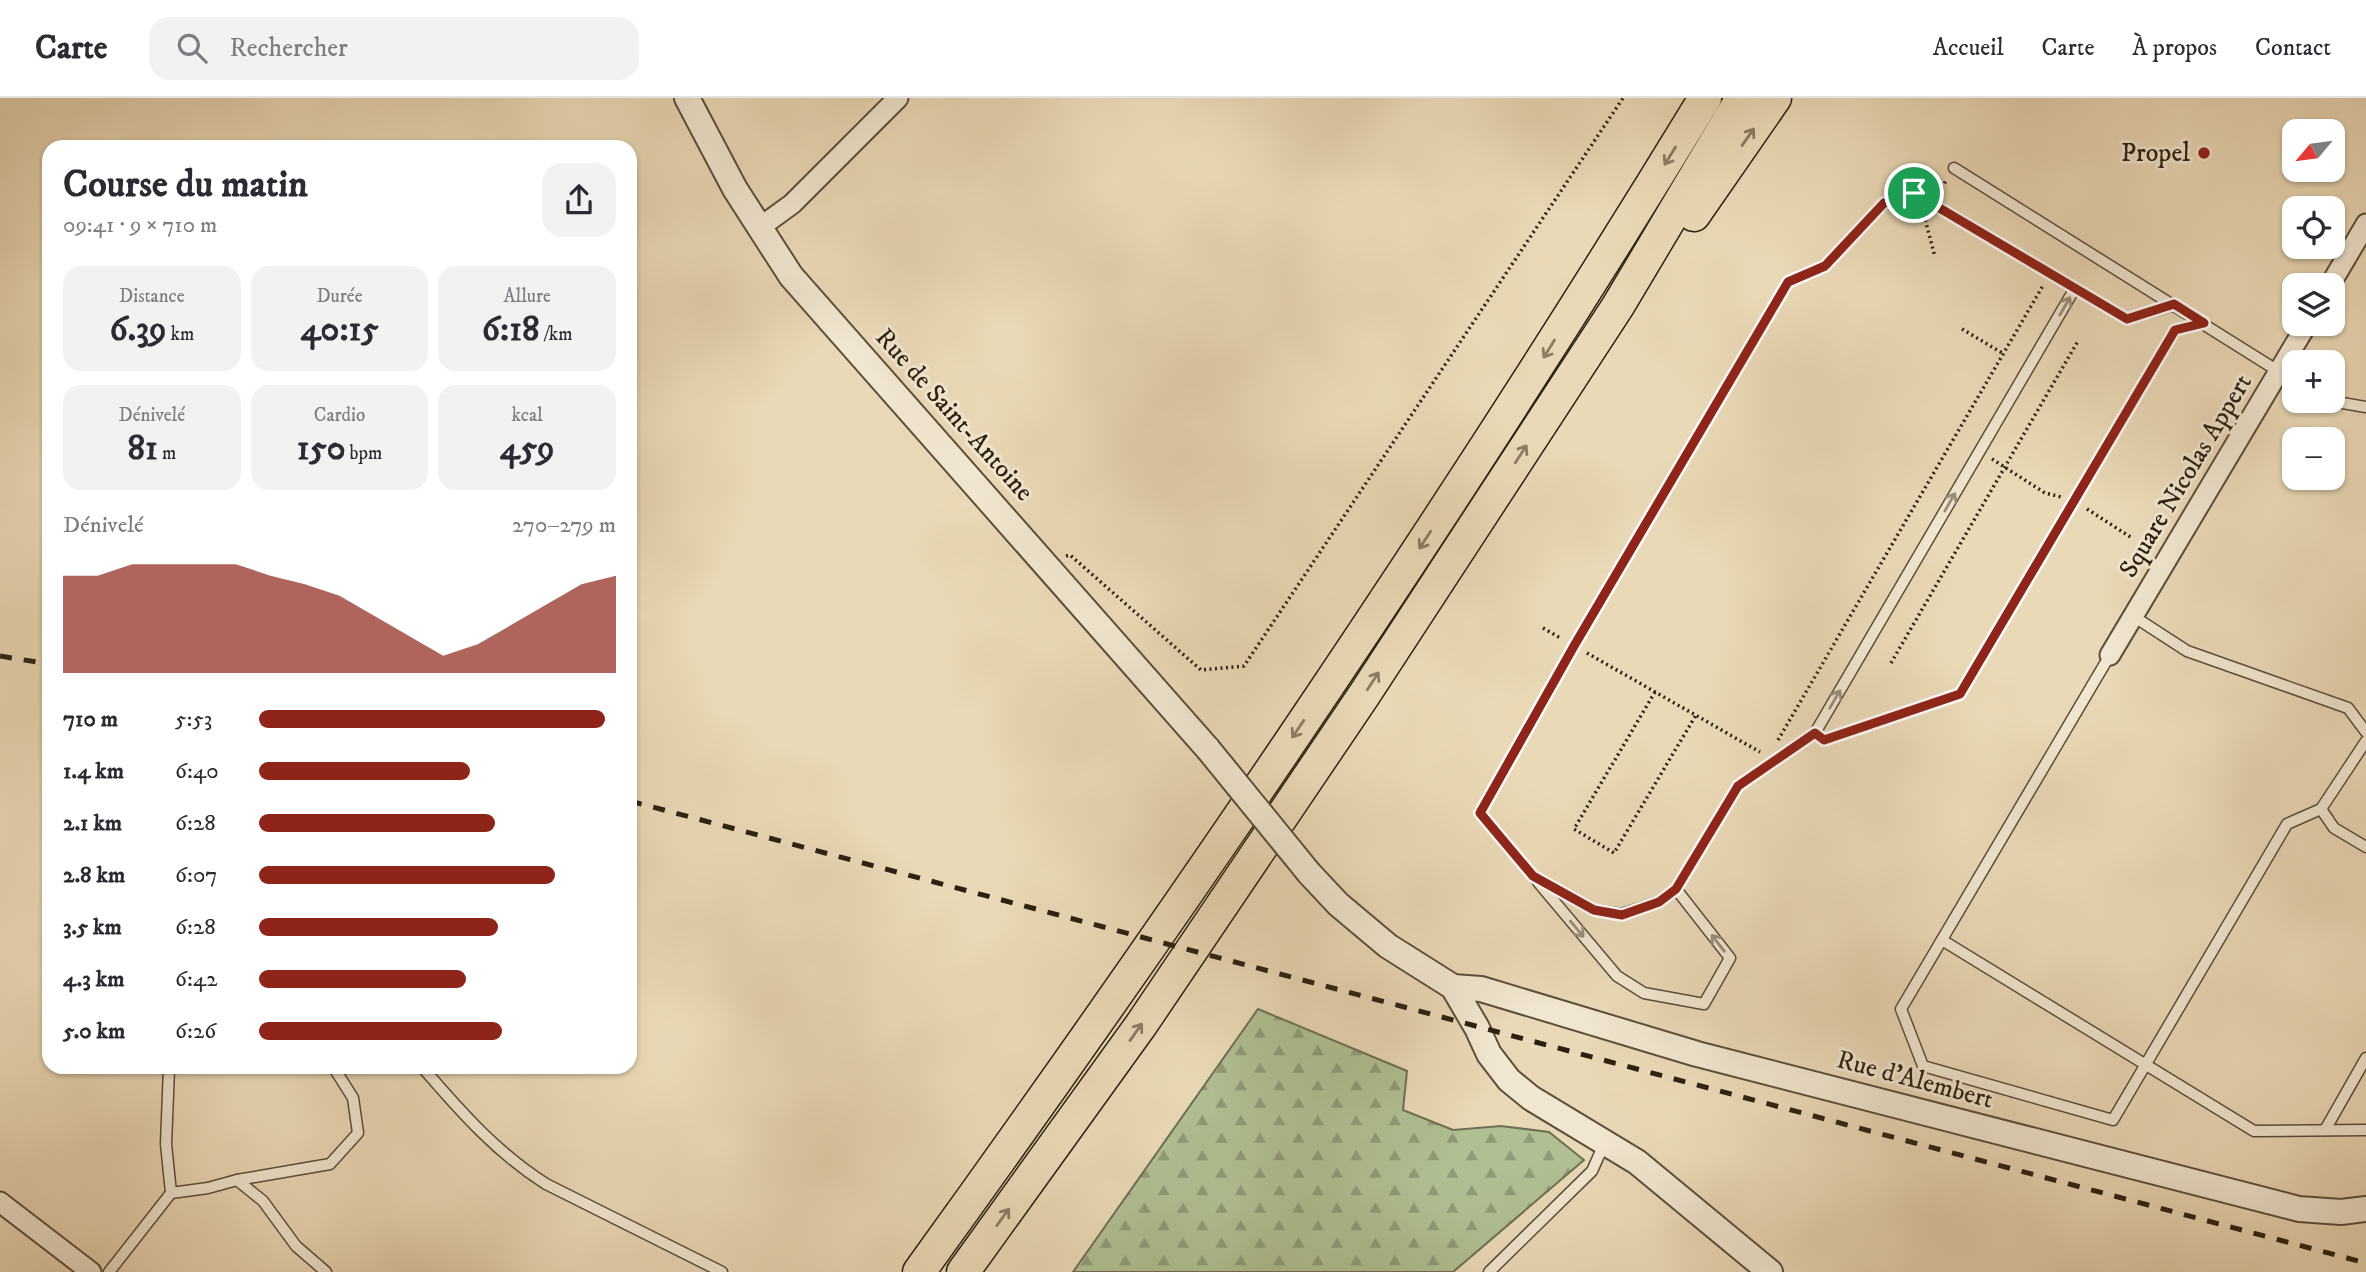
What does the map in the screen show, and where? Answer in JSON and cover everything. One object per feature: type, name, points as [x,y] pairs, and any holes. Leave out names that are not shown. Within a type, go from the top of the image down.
[{"type":"highway","points":[[919,1272],[1144,957],[1396,584],[1590,284],[1706,98]]},
{"type":"highway","points":[[963,1272],[1141,1025],[1251,865],[1618,306],[1742,98]]},
{"type":"highway","points":[[1618,306],[1648,285],[1775,98]]},
{"type":"street","name":"Rue de Saint-Antoine","points":[[687,98],[735,189],[791,276],[1208,749],[1309,873],[1338,904],[1388,946],[1453,987]]},
{"type":"street","points":[[759,228],[792,204],[898,98]]},
{"type":"street","points":[[2337,273],[2366,224]]},
{"type":"street","name":"Square Nicolas Appert","points":[[2110,655],[2282,384]]},
{"type":"street","points":[[1453,987],[1489,1054],[1509,1080],[1531,1098],[1637,1162],[1770,1272]]},
{"type":"street","name":"Rue d’Alembert","points":[[1453,987],[1481,989],[1697,1054],[2300,1209],[2341,1212],[2366,1209]]},
{"type":"street","points":[[0,1202],[91,1272]]},
{"type":"lane","points":[[1954,168],[2282,373]]},
{"type":"lane","points":[[1676,889],[1730,958],[1704,1004],[1644,993],[1617,976],[1480,813],[1574,646],[1788,282],[1825,266],[1884,203],[1914,193],[2127,319],[2174,304]]},
{"type":"lane","points":[[1533,876],[1594,910],[1622,915],[1659,902],[1676,889],[1738,786],[1771,759],[1815,733],[2075,288]]},
{"type":"lane","points":[[1815,733],[1824,740],[1960,694],[2175,330],[2204,323]]},
{"type":"lane","points":[[2345,403],[2366,407]]},
{"type":"lane","points":[[2133,616],[2187,651],[2347,708],[2366,732]]},
{"type":"lane","points":[[2110,655],[1901,1009],[1923,1066],[2113,1120],[2287,824],[2321,808],[2366,741]]},
{"type":"lane","points":[[2321,808],[2334,828],[2366,847]]},
{"type":"lane","points":[[1942,940],[2254,1131],[2366,1130]]},
{"type":"lane","points":[[2325,1130],[2366,1058]]},
{"type":"lane","points":[[109,1272],[171,1193],[166,1144],[169,1074]]},
{"type":"lane","points":[[171,1193],[330,1164],[358,1133],[354,1098],[338,1074]]},
{"type":"lane","points":[[428,1074],[459,1110],[521,1168],[545,1184],[722,1272]]},
{"type":"lane","points":[[1489,1272],[1592,1171],[1606,1142]]},
{"type":"lane","points":[[237,1180],[263,1201],[296,1246],[326,1272]]},
{"type":"path","points":[[1043,561],[1070,555],[1201,670],[1244,666],[1623,98]]},
{"type":"path","points":[[1543,628],[1771,759],[2050,273]]},
{"type":"path","points":[[1962,329],[2004,355]]},
{"type":"path","points":[[1891,663],[2078,341]]},
{"type":"path","points":[[1955,436],[2045,493],[2074,501],[2132,538]]},
{"type":"path","points":[[1656,692],[1574,829],[1614,853],[1696,715]]},
{"type":"green space","points":[[1258,1009],[1407,1071],[1403,1110],[1453,1130],[1501,1126],[1549,1132],[1584,1160],[1453,1272],[1073,1272]]},
{"type":"railway","points":[[0,656],[42,663]]},
{"type":"railway","points":[[637,803],[2366,1263]]},
{"type":"place","name":"Propel","points":[[2204,153]]},
{"type":"route","points":[[1914,193],[2127,319],[2174,304],[2204,323],[2175,330],[1960,694],[1824,740],[1815,733],[1738,786],[1676,889],[1659,902],[1622,915],[1594,910],[1533,876],[1480,813],[1574,646],[1788,282],[1825,266],[1884,203],[1914,193]]}]
